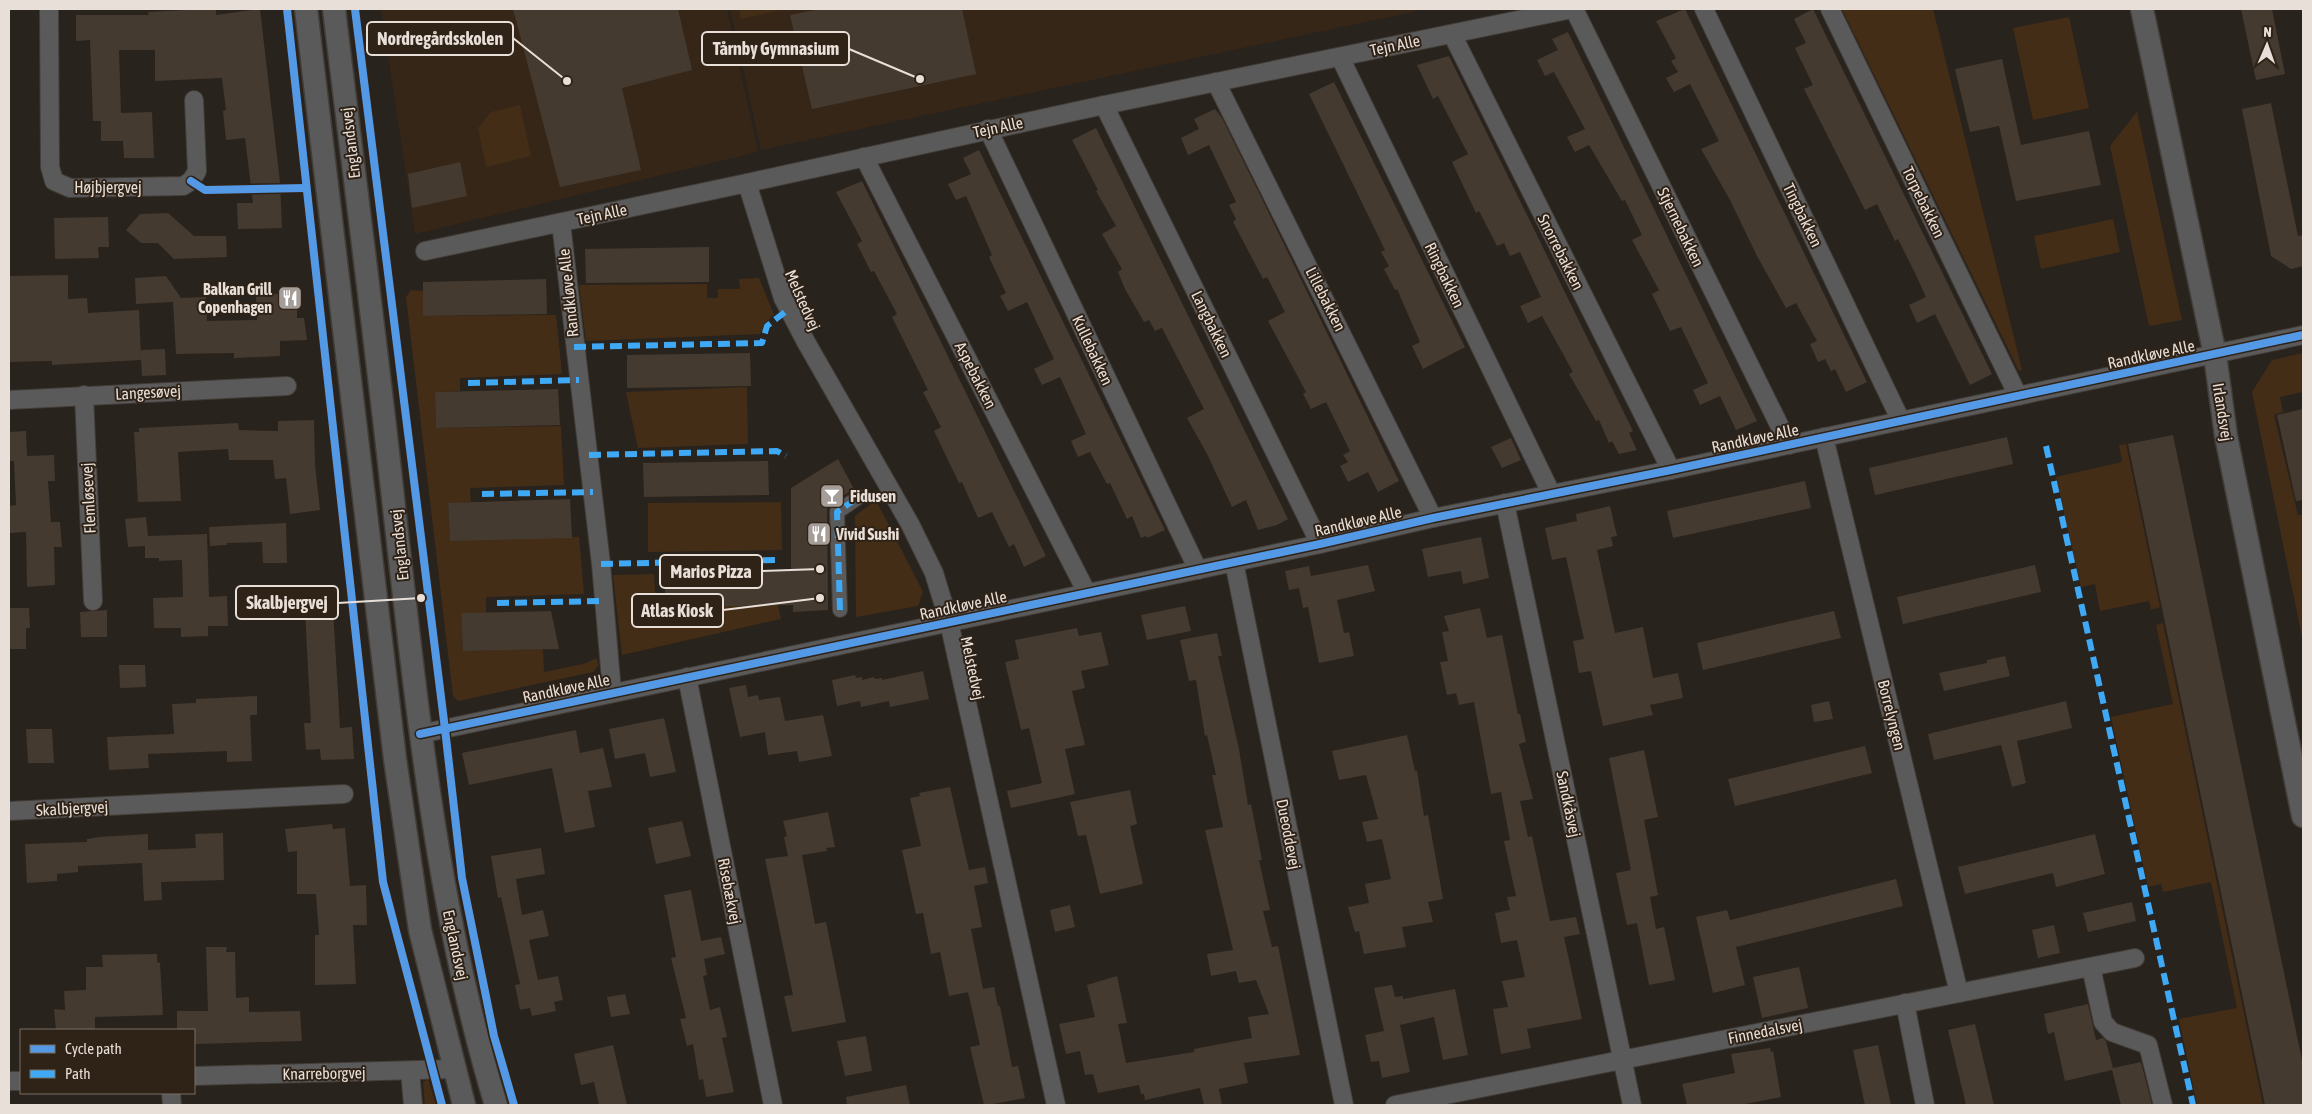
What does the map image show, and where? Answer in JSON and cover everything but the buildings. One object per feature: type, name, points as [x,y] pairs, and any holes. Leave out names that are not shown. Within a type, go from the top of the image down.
[{"type":"street","name":"Højbjergvej","points":[[49,9],[50,167],[54,181],[70,188],[183,186],[191,182],[197,171],[194,100]]},
{"type":"street","name":"Englandsvej","points":[[306,9],[395,759],[420,930],[464,1105]]},
{"type":"street","name":"Englandsvej","points":[[334,9],[381,387],[420,734],[454,944],[496,1105]]},
{"type":"street","name":"Tejn Alle","points":[[424,251],[748,183],[988,129],[1573,9]]},
{"type":"street","name":"Stjernebakken","points":[[1573,9],[1789,445]]},
{"type":"street","name":"Tingbakken","points":[[1704,9],[1901,421]]},
{"type":"street","name":"Torpebakken","points":[[1830,9],[2018,396]]},
{"type":"street","name":"Irlandsvej","points":[[2142,9],[2215,355],[2226,436],[2303,816]]},
{"type":"street","name":"Snorrebakken","points":[[1452,34],[1671,470]]},
{"type":"street","name":"Ringbakken","points":[[1340,57],[1551,493]]},
{"type":"street","name":"Lillebakken","points":[[1216,82],[1434,518]]},
{"type":"street","name":"Langbakken","points":[[1104,105],[1320,544]]},
{"type":"street","name":"Kullebakken","points":[[988,129],[1198,570]]},
{"type":"street","name":"Aspebakken","points":[[864,157],[1088,593]]},
{"type":"street","name":"Melstedvej","points":[[748,183],[783,298],[806,342],[910,524],[934,573],[949,622],[1056,1105]]},
{"type":"street","name":"Randkløve Alle","points":[[561,222],[601,564],[612,692]]},
{"type":"street","name":"Randkløve Alle","points":[[420,734],[2303,335]]},
{"type":"street","name":"Langesøvej","points":[[9,400],[287,386]]},
{"type":"street","name":"Flemløsevej","points":[[84,395],[93,602]]},
{"type":"street","name":"Borrelyngen","points":[[1824,437],[1959,993]]},
{"type":"street","points":[[840,610],[837,512],[859,497]]},
{"type":"street","name":"Sandkåsvej","points":[[1505,503],[1632,1105]]},
{"type":"street","name":"Dueoddevej","points":[[1234,562],[1344,1105]]},
{"type":"street","name":"Risebækvej","points":[[687,677],[773,1105]]},
{"type":"street","name":"Skalbjergvej","points":[[9,811],[344,794]]},
{"type":"street","name":"Finnedalsvej","points":[[1395,1105],[2135,958]]},
{"type":"street","points":[[2091,968],[2103,1022],[2112,1032],[2148,1045],[2163,1105]]},
{"type":"street","points":[[1905,1003],[1925,1105]]},
{"type":"street","name":"Knarreborgvej","points":[[195,1076],[454,1069]]},
{"type":"street","points":[[410,1071],[413,1105]]},
{"type":"shaded area","points":[[381,9],[727,9],[758,152],[415,234]]},
{"type":"shaded area","points":[[730,9],[1427,9],[761,150]]},
{"type":"shaded area","points":[[739,9],[785,9],[741,19]]},
{"type":"shaded area","points":[[1842,9],[1933,9],[2022,370],[2019,371]]},
{"type":"shaded area","points":[[2069,17],[2089,108],[2033,120],[2013,28]]},
{"type":"shaded area","points":[[520,105],[531,156],[486,167],[478,128],[491,112]]},
{"type":"shaded area","points":[[2137,112],[2182,320],[2149,326],[2110,146]]},
{"type":"shaded area","points":[[2113,219],[2120,252],[2041,269],[2034,236]]},
{"type":"shaded area","points":[[759,278],[774,315],[764,324],[760,334],[586,341],[579,285],[707,284],[707,298],[718,298],[718,289],[740,289],[739,279]]},
{"type":"shaded area","points":[[411,290],[423,291],[424,316],[556,315],[562,374],[460,378],[460,391],[435,392],[436,428],[561,426],[564,485],[470,488],[471,502],[448,504],[450,540],[579,537],[584,594],[486,597],[486,613],[461,613],[463,651],[543,649],[544,672],[583,664],[597,658],[598,666],[593,672],[458,701],[453,696],[406,297]]},
{"type":"shaded area","points":[[2303,353],[2303,392],[2280,397],[2283,412],[2274,415],[2298,515],[2303,515],[2303,642],[2252,392],[2272,360]]},
{"type":"shaded area","points":[[747,387],[748,444],[638,448],[626,392]]},
{"type":"shaded area","points":[[2126,444],[2160,607],[2151,610],[2149,601],[2100,611],[2095,584],[2081,587],[2056,477],[2122,462],[2119,445]]},
{"type":"shaded area","points":[[876,500],[923,592],[918,606],[856,617],[855,516]]},
{"type":"shaded area","points":[[781,502],[782,550],[648,552],[648,503]]},
{"type":"shaded area","points":[[654,574],[656,607],[778,605],[781,619],[622,655],[613,575]]},
{"type":"shaded area","points":[[2163,623],[2263,1105],[2197,1105],[2179,1019],[2237,1008],[2211,882],[2163,892],[2161,884],[2148,887],[2111,717],[2173,704],[2156,625]]},
{"type":"shaded area","points":[[428,1079],[436,1105],[425,1105],[423,1082]]},
{"type":"marked path","points":[[574,347],[762,343],[767,326],[789,309]]},
{"type":"marked path","points":[[468,383],[579,380]]},
{"type":"marked path","points":[[2046,446],[2193,1105]]},
{"type":"marked path","points":[[589,455],[777,451],[786,456]]},
{"type":"marked path","points":[[482,494],[593,492]]},
{"type":"marked path","points":[[840,610],[837,512],[859,497]]},
{"type":"marked path","points":[[601,564],[776,560]]},
{"type":"marked path","points":[[497,603],[604,601]]},
{"type":"cycle path","points":[[287,9],[383,882],[442,1105]]},
{"type":"cycle path","points":[[355,9],[462,878],[494,1036],[514,1105]]},
{"type":"cycle path","points":[[191,181],[205,190],[306,188]]},
{"type":"cycle path","points":[[420,734],[2303,335]]},
{"type":"place","name":"Tårnby Gymnasium","points":[[920,79]]},
{"type":"place","name":"Nordregårdsskolen","points":[[567,81]]},
{"type":"place","name":"Balkan Grill Copenhagen","points":[[290,298]]},
{"type":"place","name":"Fidusen","points":[[832,496]]},
{"type":"place","name":"Vivid Sushi","points":[[819,534]]},
{"type":"place","name":"Marios Pizza","points":[[820,569]]},
{"type":"place","name":"Skalbjergvej","points":[[421,598]]},
{"type":"place","name":"Atlas Kiosk","points":[[820,598]]}]
